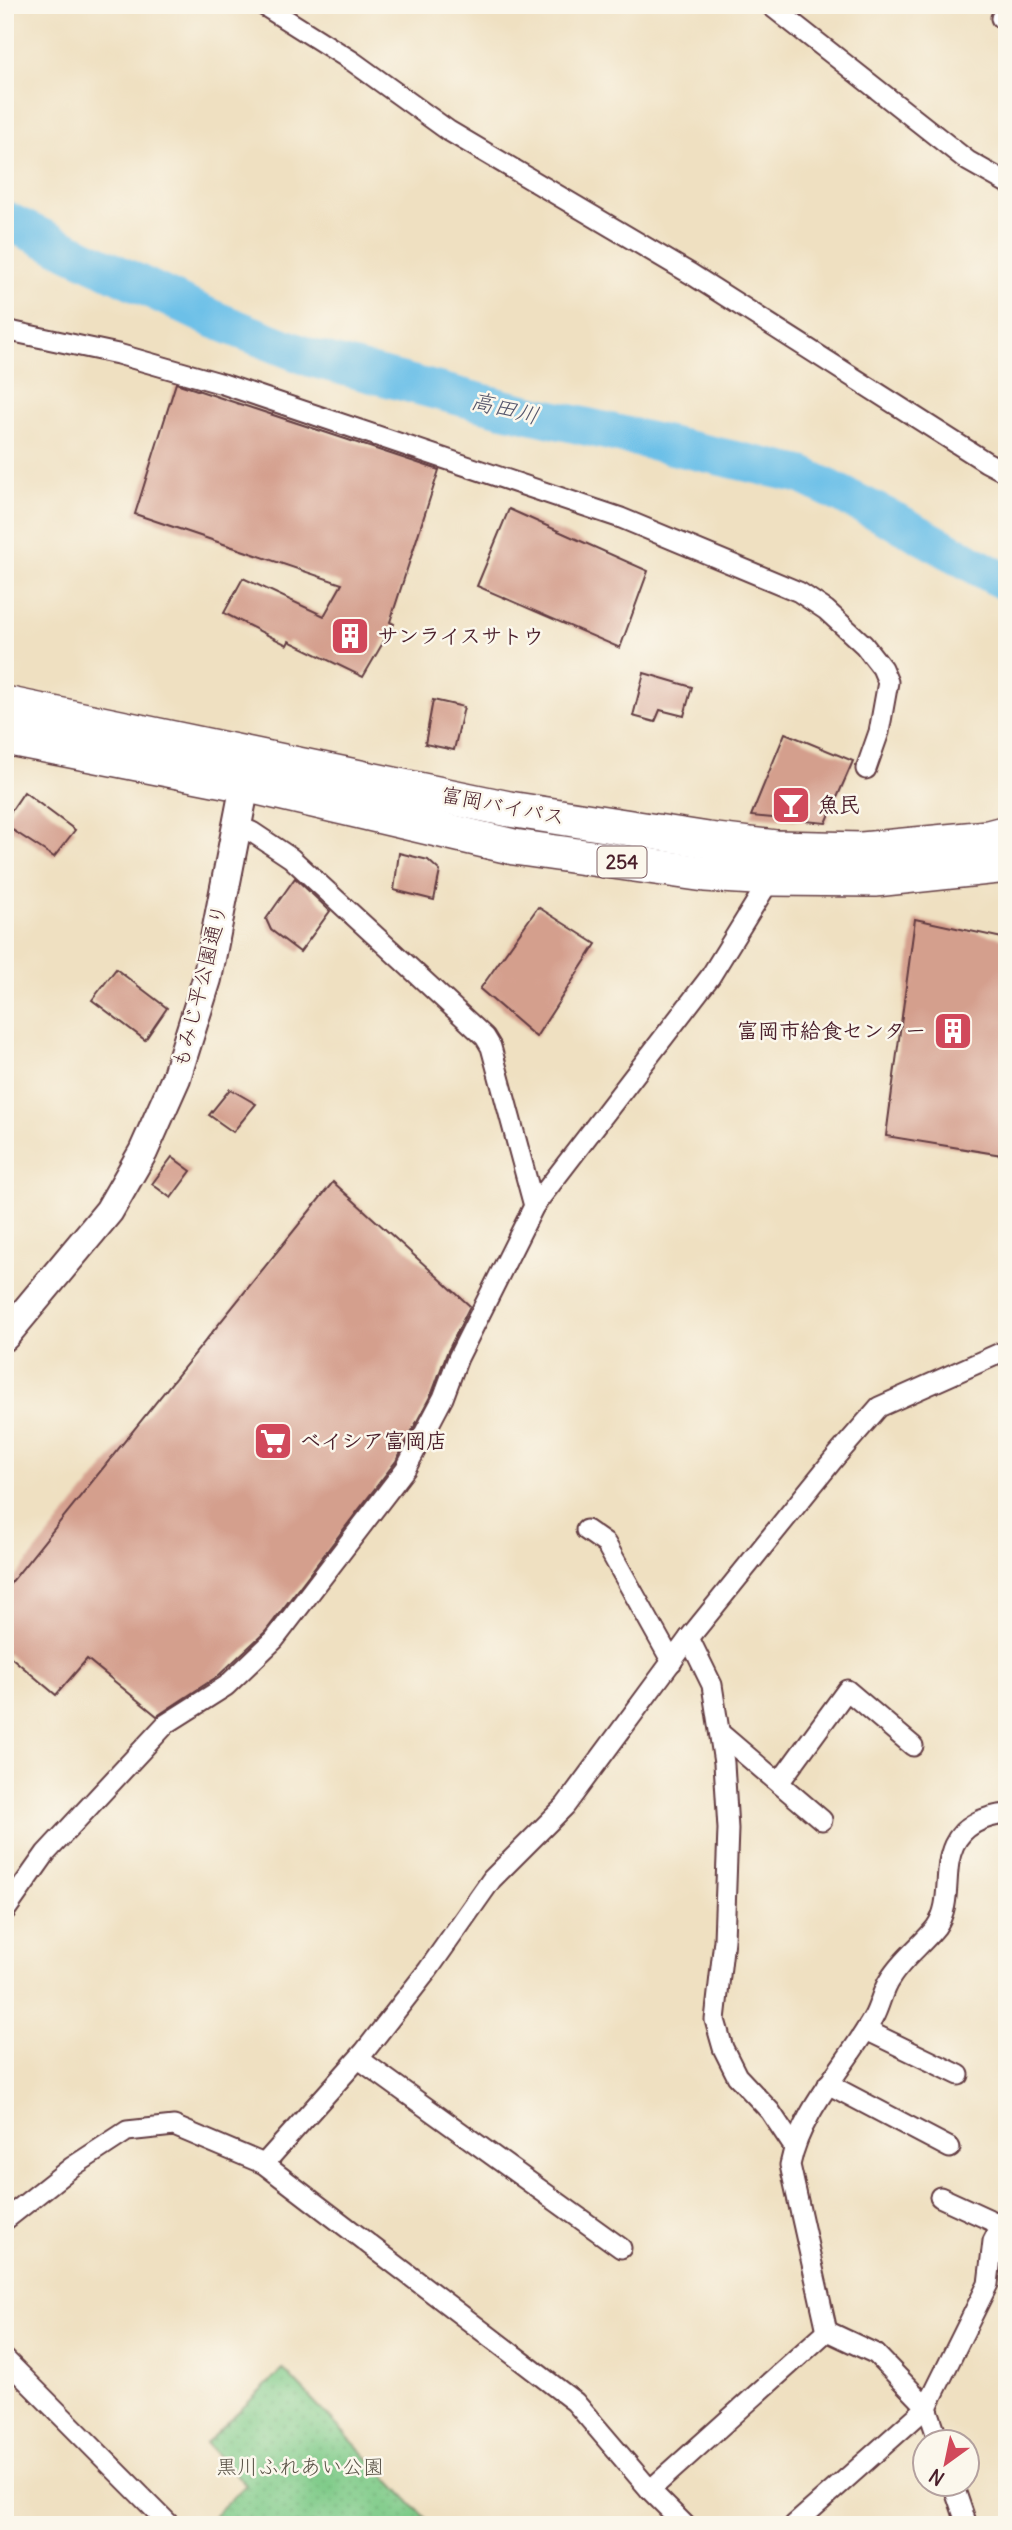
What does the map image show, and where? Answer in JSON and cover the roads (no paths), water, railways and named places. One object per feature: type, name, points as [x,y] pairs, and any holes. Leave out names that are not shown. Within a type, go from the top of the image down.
[{"type":"highway","name":"富岡バイパス","points":[[5,704],[248,769],[514,847],[705,874],[771,878],[875,879],[1007,865]]},
{"type":"highway","name":"富岡バイパス","points":[[5,737],[248,769],[708,841],[862,850],[988,838],[1007,833]]},
{"type":"street","points":[[263,5],[352,61],[449,131],[691,274],[1007,473]]},
{"type":"street","points":[[770,5],[968,160],[1007,183]]},
{"type":"street","points":[[5,330],[118,354],[223,384],[621,518],[799,592],[826,610],[864,645],[882,668],[888,682],[878,732],[866,769]]},
{"type":"street","name":"もみじ平公園通り","points":[[5,1336],[109,1211],[143,1152],[176,1078],[206,979],[248,769]]},
{"type":"street","points":[[238,826],[291,858],[485,1037],[491,1047],[534,1206]]},
{"type":"street","points":[[5,1911],[46,1853],[166,1724],[226,1686],[274,1640],[406,1468],[443,1398],[458,1358],[534,1206],[710,977],[771,878]]},
{"type":"street","points":[[264,2164],[359,2059],[428,1970],[492,1879],[565,1806],[689,1638],[833,1460],[879,1408],[1007,1350]]},
{"type":"street","points":[[586,1530],[606,1544],[672,1662]]},
{"type":"street","points":[[689,1638],[712,1685],[724,1763],[727,1829],[724,1940],[715,2020],[723,2048],[737,2076],[771,2111],[794,2147]]},
{"type":"street","points":[[779,1783],[847,1690],[913,1746]]},
{"type":"street","points":[[720,1733],[822,1820]]},
{"type":"street","points":[[827,2331],[790,2165],[794,2147],[828,2084],[875,2015],[889,1980],[936,1926],[944,1909],[946,1875],[954,1844],[974,1824],[988,1816],[1007,1814]]},
{"type":"street","points":[[866,2030],[958,2075]]},
{"type":"street","points":[[359,2059],[621,2248]]},
{"type":"street","points":[[828,2084],[950,2148]]},
{"type":"street","points":[[5,2220],[72,2166],[127,2131],[174,2126],[264,2164],[575,2402],[650,2490],[685,2525]]},
{"type":"street","points":[[794,2525],[927,2407],[988,2284],[992,2241],[1004,2220],[940,2197]]},
{"type":"street","points":[[827,2331],[876,2354],[927,2407],[934,2428]]},
{"type":"street","points":[[650,2490],[827,2331]]},
{"type":"street","points":[[5,2359],[170,2525]]},
{"type":"street","points":[[958,2498],[967,2525]]},
{"type":"waterway","name":"高田川","points":[[5,220],[213,319],[311,358],[503,408],[802,475],[903,525],[1007,583]]},
{"type":"place","name":"サンライスサトウ","points":[[350,636]]},
{"type":"place","name":"魚民","points":[[791,805]]},
{"type":"place","name":"富岡市給食センター","points":[[953,1031]]},
{"type":"place","name":"ベイシア富岡店","points":[[273,1441]]},
{"type":"park label","name":"黒川ふれあい公園","points":[[300,2467]]}]
